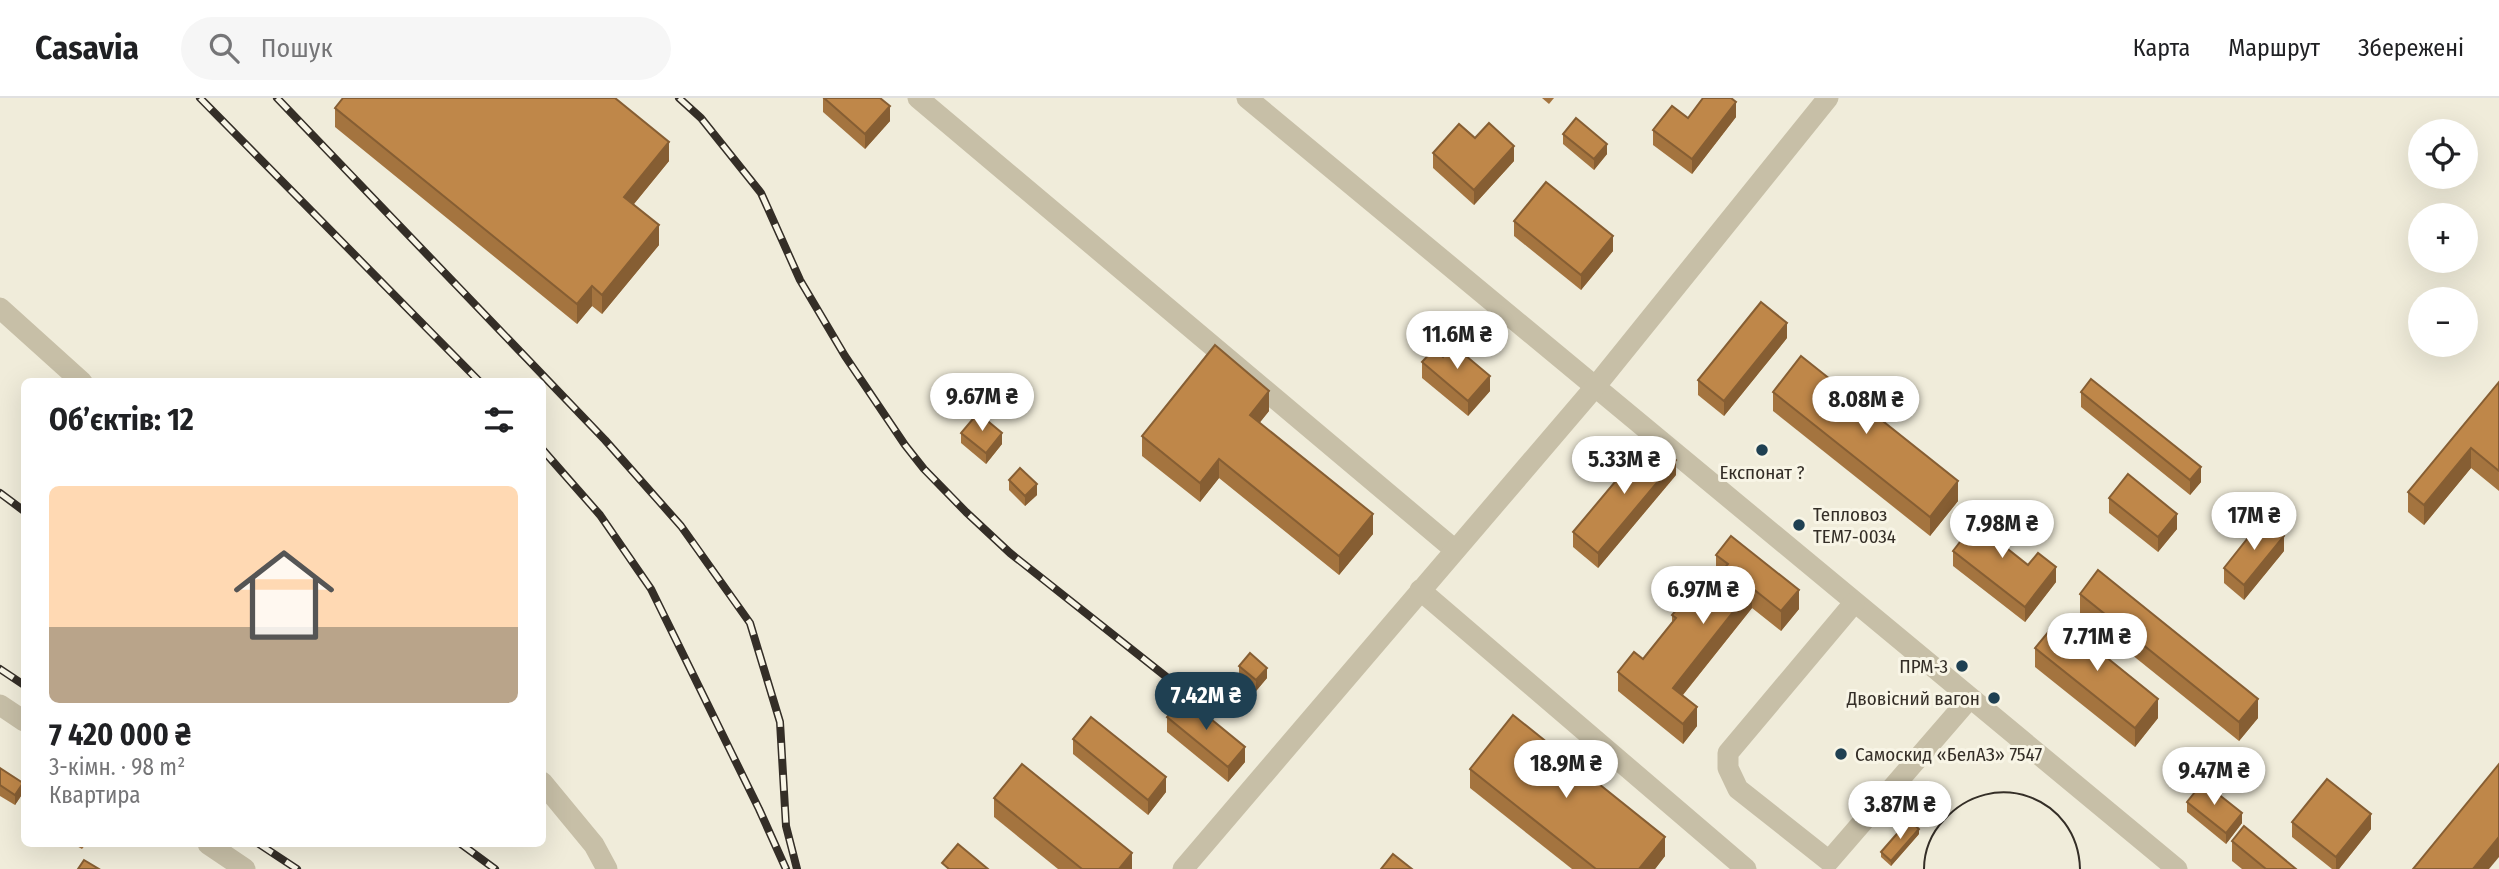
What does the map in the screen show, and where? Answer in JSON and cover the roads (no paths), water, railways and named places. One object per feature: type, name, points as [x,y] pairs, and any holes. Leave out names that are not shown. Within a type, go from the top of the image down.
[{"type":"street","points":[[918,98],[1455,551]]},
{"type":"street","points":[[1247,98],[2177,869]]},
{"type":"street","points":[[1183,869],[1595,387],[1828,98]]},
{"type":"street","points":[[0,308],[78,378]]},
{"type":"street","points":[[1420,590],[1746,869]]},
{"type":"street","points":[[1854,603],[1728,753],[1728,768],[1738,789],[1829,861],[1970,698]]},
{"type":"street","points":[[0,705],[21,719]]},
{"type":"street","points":[[546,787],[594,845],[607,869]]},
{"type":"street","points":[[212,847],[245,869]]},
{"type":"tram line","points":[[1924,869],[1929,843],[1944,820],[1964,804],[1985,795],[2008,793],[2029,797],[2049,807],[2065,823],[2076,844],[2080,869]]},
{"type":"railway","points":[[200,98],[476,378]]},
{"type":"railway","points":[[277,98],[546,378]]},
{"type":"railway","points":[[679,98],[701,118],[761,193],[800,280],[845,356],[924,469],[1010,553],[1193,698]]},
{"type":"railway","points":[[546,378],[681,526],[750,623],[780,722],[786,826],[797,869]]},
{"type":"railway","points":[[546,454],[600,515],[651,589],[786,869]]},
{"type":"railway","points":[[0,493],[21,509]]},
{"type":"railway","points":[[0,669],[21,683]]},
{"type":"railway","points":[[264,847],[297,869]]},
{"type":"railway","points":[[465,847],[495,869]]},
{"type":"place","name":"Експонат ?","points":[[1762,450]]},
{"type":"place","name":"Тепловоз ТЕМ7-0034","points":[[1799,525]]},
{"type":"place","name":"ПРМ-3","points":[[1962,666]]},
{"type":"place","name":"Двовісний вагон","points":[[1994,698]]},
{"type":"place","name":"Самоскид «БелАЗ» 7547","points":[[1841,754]]}]
